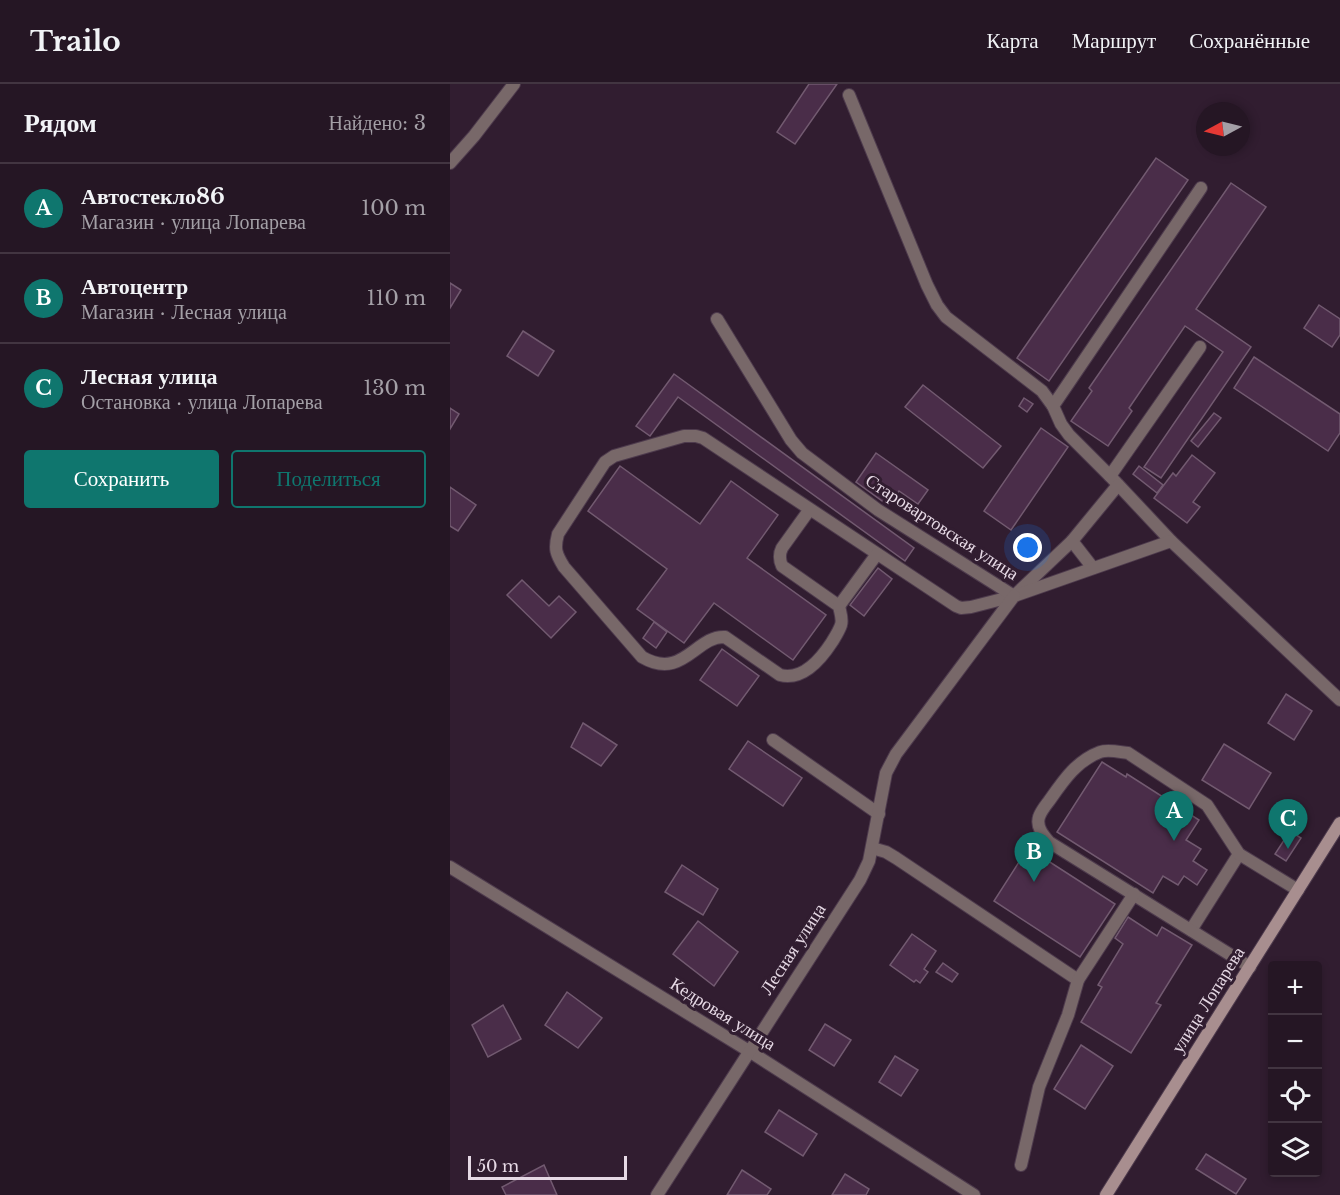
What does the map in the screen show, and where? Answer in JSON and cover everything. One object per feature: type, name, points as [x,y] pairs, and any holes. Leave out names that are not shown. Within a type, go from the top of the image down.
[{"type":"main road","name":"улица Лопарева","points":[[1106,1195],[1340,823]]},
{"type":"street","points":[[450,163],[514,84]]},
{"type":"street","points":[[849,95],[937,306],[946,317],[1042,391],[1069,435],[1171,541],[1340,700]]},
{"type":"street","points":[[1053,406],[1201,188]]},
{"type":"street","name":"Старовартовская улица","points":[[717,319],[791,440],[802,453],[878,510],[1014,596],[1171,541]]},
{"type":"street","name":"Лесная улица","points":[[657,1195],[860,880],[869,861],[886,773],[896,754],[1014,596],[1072,541],[1200,347]]},
{"type":"street","points":[[810,509],[782,548],[780,561],[782,566],[839,606],[842,617],[841,625],[823,655],[805,671],[792,676],[780,675],[725,637],[712,640],[676,662],[658,664],[650,662],[642,657],[564,567],[557,555],[558,534],[605,462],[614,456],[684,436],[696,436],[703,438],[810,509],[877,554],[956,606],[971,607],[1014,596]]},
{"type":"street","points":[[1072,541],[1093,568]]},
{"type":"street","points":[[839,606],[877,554]]},
{"type":"street","points":[[773,740],[879,814]]},
{"type":"street","points":[[1250,967],[1049,842],[1042,833],[1039,816],[1066,775],[1077,765],[1101,752],[1128,753],[1207,805],[1239,854],[1298,890]]},
{"type":"street","points":[[872,848],[896,858],[1078,980]]},
{"type":"street","points":[[1191,930],[1239,854]]},
{"type":"street","name":"Кедровая улица","points":[[450,867],[749,1051],[974,1195]]},
{"type":"street","points":[[1021,1166],[1039,1087],[1068,1015],[1078,980],[1134,894]]},
{"type":"building","points":[[809,84],[837,84],[795,144],[777,132]]},
{"type":"building","points":[[1156,158],[1188,180],[1049,381],[1017,358]]},
{"type":"building","points":[[1231,183],[1266,207],[1196,309],[1251,347],[1161,478],[1144,467],[1223,352],[1185,326],[1129,408],[1132,411],[1108,446],[1071,421],[1092,391],[1089,388]]},
{"type":"building","points":[[450,283],[461,290],[450,308]]},
{"type":"building","points":[[1319,305],[1340,319],[1340,335],[1332,347],[1304,328]]},
{"type":"building","points":[[523,331],[554,351],[538,376],[507,356]]},
{"type":"building","points":[[1254,357],[1340,414],[1340,433],[1328,451],[1234,388]]},
{"type":"building","points":[[674,374],[914,548],[905,561],[678,397],[650,436],[636,426]]},
{"type":"building","points":[[923,385],[1001,446],[983,468],[905,407]]},
{"type":"building","points":[[1024,398],[1033,404],[1027,412],[1019,406]]},
{"type":"building","points":[[450,408],[459,414],[450,429]]},
{"type":"building","points":[[1214,413],[1221,418],[1198,447],[1191,441]]},
{"type":"building","points":[[1041,428],[1068,447],[1011,530],[984,511]]},
{"type":"building","points":[[876,453],[928,490],[918,504],[899,491],[889,506],[856,482]]},
{"type":"building","points":[[1192,455],[1215,473],[1193,502],[1200,507],[1187,523],[1154,498],[1173,473],[1176,476]]},
{"type":"building","points":[[620,466],[700,524],[731,481],[778,515],[747,558],[826,615],[793,660],[714,603],[684,643],[637,609],[667,569],[588,511]]},
{"type":"building","points":[[1139,466],[1163,485],[1157,493],[1133,474]]},
{"type":"building","points":[[450,487],[476,505],[458,531],[450,526]]},
{"type":"building","points":[[878,568],[892,579],[864,616],[850,605]]},
{"type":"building","points":[[522,580],[549,606],[559,596],[576,612],[551,638],[507,595]]},
{"type":"building","points":[[654,622],[667,632],[656,648],[643,638]]},
{"type":"building","points":[[722,649],[759,676],[737,706],[700,680]]},
{"type":"building","points":[[1286,694],[1312,711],[1294,740],[1268,723]]},
{"type":"building","points":[[583,723],[617,745],[601,766],[571,747]]},
{"type":"building","points":[[748,741],[802,778],[783,806],[729,769]]},
{"type":"building","points":[[1224,744],[1271,773],[1249,809],[1202,780]]},
{"type":"building","points":[[1102,762],[1126,777],[1127,774],[1199,820],[1186,840],[1201,849],[1193,861],[1207,870],[1197,885],[1184,876],[1178,885],[1163,876],[1153,893],[1057,832]]},
{"type":"building","points":[[1290,831],[1301,838],[1286,861],[1275,854]]},
{"type":"building","points":[[1028,848],[1115,904],[1080,957],[994,901]]},
{"type":"building","points":[[682,865],[718,889],[703,915],[665,892]]},
{"type":"building","points":[[1128,917],[1157,936],[1162,927],[1192,945],[1156,1003],[1161,1005],[1131,1053],[1081,1022],[1102,987],[1098,985],[1123,944],[1115,938]]},
{"type":"building","points":[[698,921],[738,952],[714,986],[673,954]]},
{"type":"building","points":[[912,934],[936,951],[924,969],[928,972],[920,983],[916,980],[914,982],[890,965]]},
{"type":"building","points":[[943,963],[958,974],[952,982],[936,972]]},
{"type":"building","points":[[567,992],[602,1018],[578,1048],[545,1025]]},
{"type":"building","points":[[503,1005],[521,1039],[488,1057],[472,1025]]},
{"type":"building","points":[[825,1024],[851,1040],[834,1066],[809,1050]]},
{"type":"building","points":[[1081,1045],[1113,1066],[1085,1109],[1054,1089]]},
{"type":"building","points":[[895,1056],[918,1070],[901,1096],[879,1082]]},
{"type":"building","points":[[779,1110],[817,1134],[803,1156],[765,1132]]},
{"type":"building","points":[[1206,1154],[1246,1179],[1236,1194],[1196,1169]]},
{"type":"building","points":[[544,1165],[557,1195],[506,1195],[502,1187]]},
{"type":"building","points":[[742,1170],[771,1189],[767,1195],[727,1195]]},
{"type":"building","points":[[845,1174],[869,1189],[866,1195],[832,1195]]},
{"type":"place","name":"Автостекло86","points":[[1174,841]]},
{"type":"place","name":"Лесная улица","points":[[1288,849]]},
{"type":"place","name":"Автоцентр","points":[[1034,882]]}]
